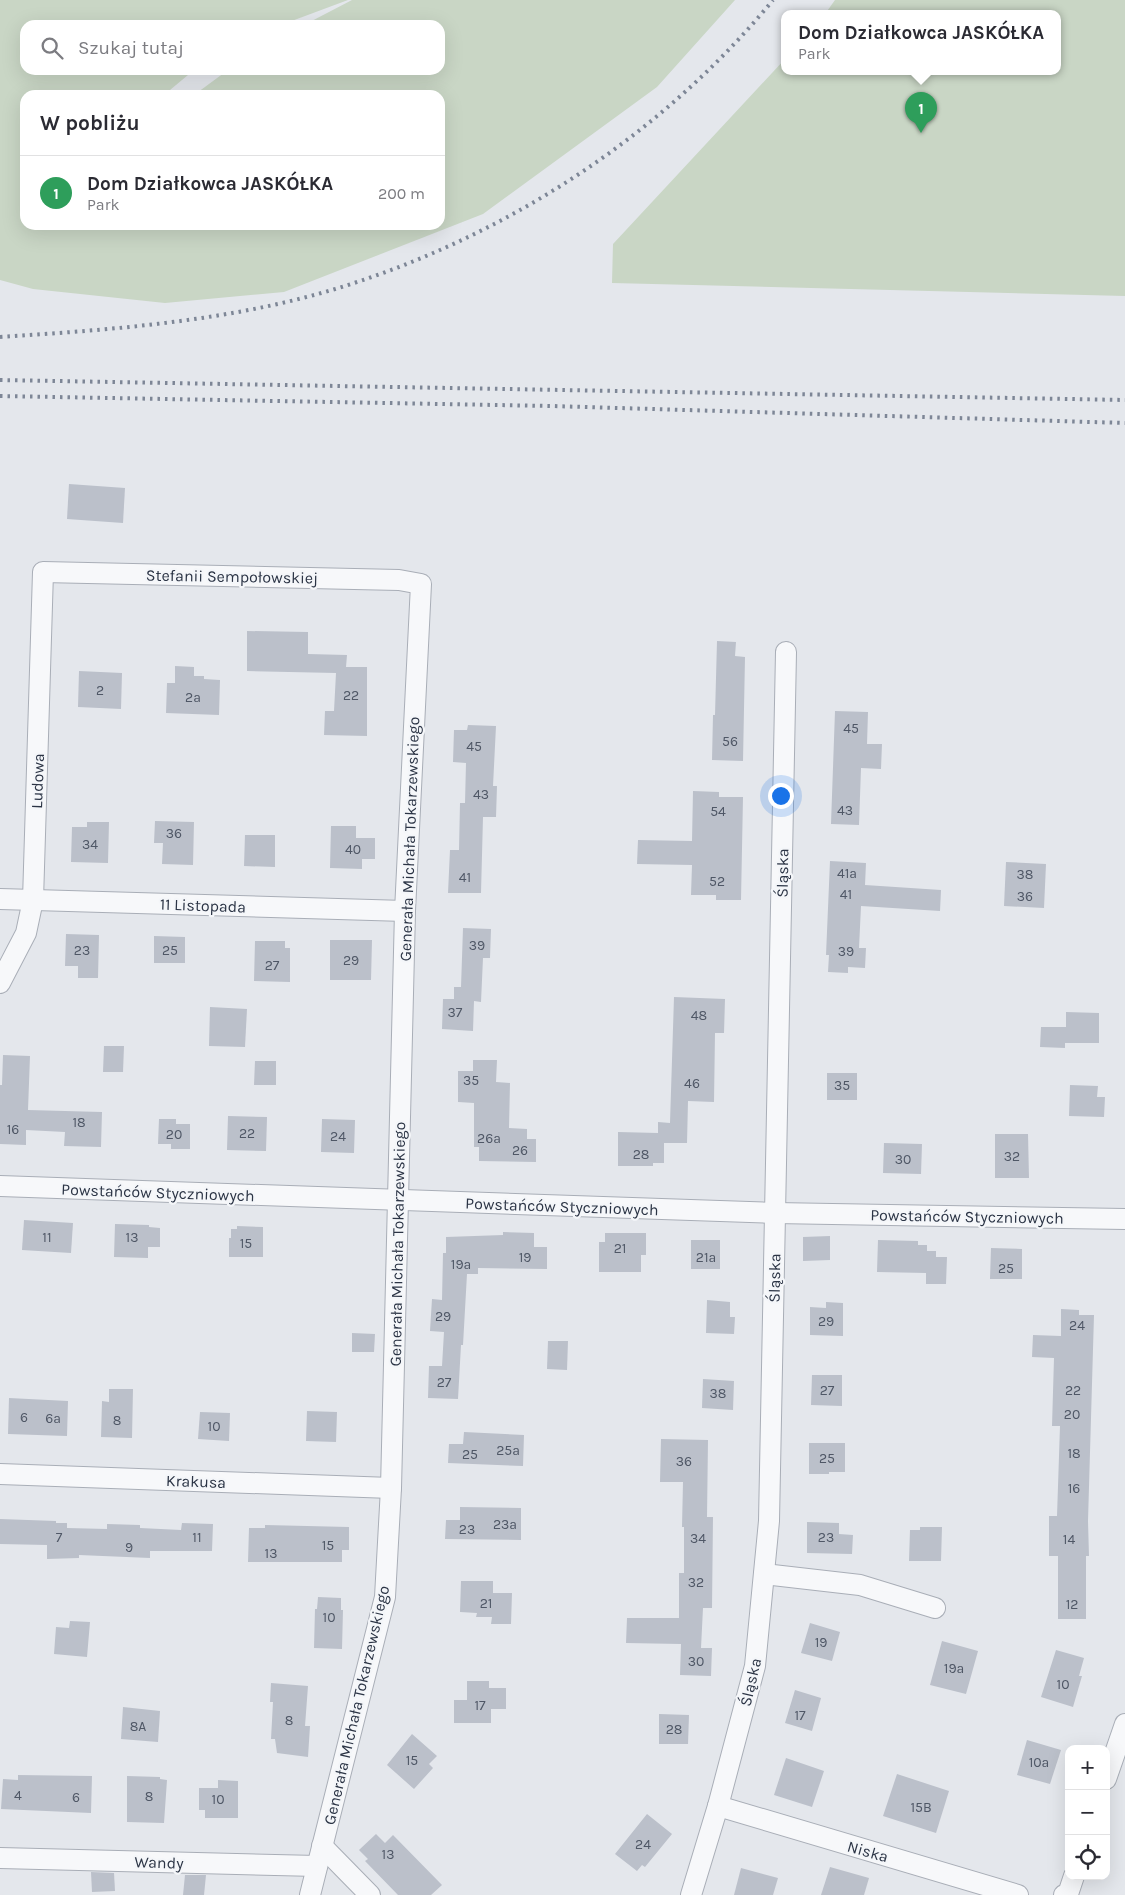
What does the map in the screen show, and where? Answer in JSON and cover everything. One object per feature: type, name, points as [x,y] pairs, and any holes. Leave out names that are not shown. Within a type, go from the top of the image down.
[{"type":"street","name":"Stefanii Sempołowskiej","points":[[44,572],[399,580],[420,584]]},
{"type":"street","name":"Ludowa","points":[[0,984],[26,933],[33,900],[44,572]]},
{"type":"street","name":"Generała Michała Tokarzewskiego","points":[[310,1895],[385,1596],[392,1488],[405,911],[420,584]]},
{"type":"street","name":"Śląska","points":[[691,1895],[718,1806],[755,1666],[769,1521],[786,652]]},
{"type":"street","name":"11 Listopada","points":[[0,899],[405,911]]},
{"type":"street","name":"Powstańców Styczniowych","points":[[0,1186],[775,1213],[1125,1219]]},
{"type":"street","name":"Krakusa","points":[[0,1474],[392,1488]]},
{"type":"street","points":[[764,1574],[860,1585],[935,1608]]},
{"type":"street","points":[[1110,1767],[1125,1724]]},
{"type":"street","name":"Niska","points":[[718,1806],[1018,1895]]},
{"type":"street","name":"Wandy","points":[[0,1858],[320,1858]]},
{"type":"street","points":[[320,1858],[352,1895]]},
{"type":"street","points":[[320,1858],[370,1895]]},
{"type":"street","points":[[1064,1895],[1068,1894],[1073,1880]]},
{"type":"green space","points":[[0,0],[348,0],[294,20],[20,20],[20,75],[188,75],[170,90],[20,90],[20,230],[442,230],[284,292],[165,303],[33,289],[0,280]]},
{"type":"green space","points":[[352,0],[735,0],[657,87],[483,214],[445,229],[445,90],[201,90],[221,75],[445,75],[445,20],[314,20]]},
{"type":"green space","points":[[835,0],[1125,0],[1125,296],[612,283],[613,244],[781,63],[781,75],[1061,75],[1061,10],[828,10]]},
{"type":"building","points":[[69,484],[125,488],[123,523],[67,519]]},
{"type":"building","points":[[247,631],[308,632],[308,654],[347,655],[346,667],[367,667],[367,736],[324,735],[325,711],[334,711],[336,673],[247,671]]},
{"type":"building","points":[[717,641],[736,642],[735,656],[745,657],[743,761],[712,760]]},
{"type":"building","points":[[175,666],[194,667],[194,676],[204,676],[204,679],[220,680],[219,715],[166,713],[167,683],[175,683]]},
{"type":"building","points":[[79,671],[122,673],[121,709],[78,707]]},
{"type":"building","points":[[835,711],[868,712],[867,744],[882,744],[881,769],[861,768],[859,825],[831,824]]},
{"type":"building","points":[[468,725],[496,726],[493,786],[497,786],[496,817],[483,817],[481,893],[448,893],[450,850],[459,850],[460,803],[465,803],[466,763],[453,762],[454,730],[467,730]]},
{"type":"building","points":[[693,791],[719,792],[719,797],[743,797],[741,900],[716,900],[716,895],[691,895],[692,865],[637,864],[638,840],[692,841]]},
{"type":"building","points":[[155,821],[194,822],[193,865],[162,864],[163,843],[154,843]]},
{"type":"building","points":[[87,822],[109,822],[108,863],[71,862],[72,827],[87,827]]},
{"type":"building","points":[[331,826],[356,826],[356,838],[375,838],[375,859],[362,859],[362,869],[330,868]]},
{"type":"building","points":[[245,835],[275,835],[275,867],[244,866]]},
{"type":"building","points":[[830,861],[866,863],[865,885],[941,890],[940,911],[861,906],[859,948],[866,948],[865,968],[848,967],[848,973],[828,972],[829,955],[826,955]]},
{"type":"building","points":[[1006,862],[1046,864],[1044,908],[1004,906]]},
{"type":"building","points":[[463,928],[491,929],[490,958],[483,958],[481,1002],[474,1001],[473,1031],[442,1029],[443,999],[454,999],[454,987],[461,987]]},
{"type":"building","points":[[66,934],[99,935],[98,978],[78,978],[78,966],[65,966]]},
{"type":"building","points":[[154,936],[185,937],[185,963],[154,963]]},
{"type":"building","points":[[330,940],[372,940],[371,980],[330,980]]},
{"type":"building","points":[[255,941],[285,941],[285,948],[290,948],[290,982],[254,981]]},
{"type":"building","points":[[674,997],[725,999],[724,1033],[715,1033],[714,1102],[688,1101],[687,1143],[664,1143],[664,1163],[653,1163],[653,1166],[618,1166],[618,1132],[658,1133],[658,1122],[670,1123]]},
{"type":"building","points":[[210,1007],[247,1009],[245,1047],[209,1046]]},
{"type":"building","points":[[1066,1012],[1099,1013],[1099,1043],[1065,1043],[1065,1048],[1040,1047],[1041,1027],[1066,1027]]},
{"type":"building","points":[[104,1046],[124,1046],[123,1072],[103,1072]]},
{"type":"building","points":[[3,1055],[30,1056],[28,1110],[102,1112],[101,1147],[64,1146],[65,1132],[26,1130],[26,1145],[0,1144],[0,1085],[2,1085]]},
{"type":"building","points":[[473,1060],[497,1060],[496,1082],[510,1083],[509,1128],[527,1129],[527,1139],[536,1139],[536,1162],[479,1161],[479,1147],[474,1147],[474,1103],[458,1102],[458,1071],[473,1071]]},
{"type":"building","points":[[255,1061],[276,1061],[276,1085],[254,1085]]},
{"type":"building","points":[[827,1073],[857,1073],[857,1100],[827,1100]]},
{"type":"building","points":[[1070,1085],[1098,1086],[1097,1097],[1105,1097],[1104,1117],[1069,1116]]},
{"type":"building","points":[[228,1116],[267,1117],[266,1151],[227,1150]]},
{"type":"building","points":[[159,1119],[176,1119],[176,1124],[190,1124],[190,1149],[171,1149],[171,1144],[158,1144]]},
{"type":"building","points":[[322,1119],[355,1120],[354,1153],[321,1152]]},
{"type":"building","points":[[995,1134],[1028,1134],[1029,1178],[995,1178]]},
{"type":"building","points":[[884,1143],[922,1144],[921,1174],[883,1173]]},
{"type":"building","points":[[24,1220],[73,1223],[71,1253],[22,1250]]},
{"type":"building","points":[[115,1224],[149,1225],[149,1227],[160,1228],[160,1247],[148,1247],[148,1258],[114,1257]]},
{"type":"building","points":[[237,1226],[263,1227],[263,1257],[229,1257],[231,1229],[237,1229]]},
{"type":"building","points":[[503,1232],[534,1233],[534,1247],[547,1247],[547,1269],[478,1268],[478,1274],[467,1274],[458,1399],[428,1398],[429,1366],[442,1366],[444,1332],[430,1331],[432,1299],[442,1300],[443,1253],[446,1253],[446,1237],[503,1235]]},
{"type":"building","points":[[605,1233],[646,1233],[646,1255],[641,1255],[641,1272],[599,1272],[599,1242],[605,1242]]},
{"type":"building","points":[[830,1236],[830,1260],[803,1261],[803,1237]]},
{"type":"building","points":[[691,1240],[720,1240],[720,1269],[691,1269]]},
{"type":"building","points":[[878,1240],[918,1241],[918,1245],[927,1245],[927,1251],[936,1251],[936,1257],[947,1257],[946,1284],[926,1284],[926,1273],[877,1272]]},
{"type":"building","points":[[991,1248],[1022,1249],[1022,1279],[990,1279]]},
{"type":"building","points":[[707,1300],[730,1302],[730,1317],[735,1317],[734,1334],[706,1333]]},
{"type":"building","points":[[826,1302],[843,1303],[843,1336],[810,1335],[810,1307],[826,1308]]},
{"type":"building","points":[[1061,1309],[1079,1310],[1079,1315],[1094,1315],[1088,1521],[1089,1556],[1086,1556],[1086,1619],[1058,1619],[1058,1556],[1049,1556],[1049,1516],[1057,1516],[1060,1426],[1052,1426],[1054,1358],[1032,1357],[1033,1335],[1061,1336]]},
{"type":"building","points":[[352,1333],[375,1334],[374,1352],[352,1352]]},
{"type":"building","points":[[548,1341],[568,1341],[567,1370],[547,1369]]},
{"type":"building","points":[[812,1375],[842,1375],[842,1406],[811,1405]]},
{"type":"building","points":[[703,1379],[734,1381],[733,1410],[702,1408]]},
{"type":"building","points":[[109,1389],[133,1389],[132,1438],[101,1437],[102,1401],[109,1402]]},
{"type":"building","points":[[9,1398],[68,1401],[67,1436],[8,1434]]},
{"type":"building","points":[[307,1411],[337,1412],[336,1442],[306,1441]]},
{"type":"building","points":[[200,1412],[230,1413],[229,1441],[198,1439]]},
{"type":"building","points":[[464,1432],[524,1435],[523,1466],[448,1463],[449,1444],[463,1444]]},
{"type":"building","points":[[661,1439],[708,1440],[707,1517],[713,1517],[712,1608],[703,1608],[701,1648],[712,1648],[711,1676],[680,1675],[681,1644],[626,1643],[627,1618],[679,1618],[679,1573],[684,1573],[683,1482],[660,1482]]},
{"type":"building","points":[[809,1443],[845,1443],[845,1472],[809,1474]]},
{"type":"building","points":[[460,1507],[521,1508],[521,1540],[445,1539],[446,1520],[460,1520]]},
{"type":"building","points":[[0,1519],[56,1521],[56,1523],[67,1523],[67,1528],[107,1529],[107,1524],[140,1525],[140,1528],[181,1530],[182,1523],[213,1524],[212,1551],[150,1551],[150,1558],[79,1555],[79,1558],[47,1559],[47,1545],[0,1544]]},
{"type":"building","points":[[807,1522],[839,1523],[839,1534],[853,1535],[852,1554],[807,1553]]},
{"type":"building","points":[[265,1525],[349,1527],[349,1550],[342,1550],[342,1562],[248,1562],[249,1528],[265,1528]]},
{"type":"building","points":[[920,1527],[942,1527],[941,1561],[909,1561],[910,1530],[920,1530]]},
{"type":"building","points":[[461,1581],[493,1581],[493,1593],[512,1593],[511,1624],[491,1624],[492,1617],[476,1617],[477,1613],[460,1612]]},
{"type":"building","points":[[318,1597],[341,1598],[341,1610],[343,1610],[342,1649],[314,1648],[315,1609],[317,1609]]},
{"type":"building","points":[[70,1621],[90,1622],[87,1657],[54,1654],[56,1627],[69,1628]]},
{"type":"building","points":[[810,1623],[840,1632],[832,1661],[801,1653]]},
{"type":"building","points":[[942,1641],[978,1651],[966,1694],[930,1685]]},
{"type":"building","points":[[1056,1650],[1084,1658],[1079,1676],[1082,1676],[1073,1707],[1041,1697]]},
{"type":"building","points":[[467,1681],[489,1681],[489,1688],[506,1688],[506,1709],[491,1709],[491,1723],[454,1723],[454,1700],[467,1700]]},
{"type":"building","points":[[271,1683],[308,1686],[305,1726],[310,1726],[308,1757],[277,1753],[275,1739],[271,1739],[273,1702],[270,1702]]},
{"type":"building","points":[[795,1690],[821,1698],[812,1731],[785,1723]]},
{"type":"building","points":[[123,1707],[160,1711],[158,1742],[121,1739]]},
{"type":"building","points":[[659,1714],[689,1715],[688,1744],[659,1744]]},
{"type":"building","points":[[412,1734],[437,1756],[429,1764],[433,1768],[414,1789],[387,1765]]},
{"type":"building","points":[[1027,1740],[1061,1750],[1050,1784],[1017,1775]]},
{"type":"building","points":[[786,1758],[824,1771],[812,1807],[774,1795]]},
{"type":"building","points":[[897,1774],[949,1791],[936,1833],[883,1816]]},
{"type":"building","points":[[18,1775],[92,1776],[91,1813],[1,1809],[3,1779],[18,1780]]},
{"type":"building","points":[[127,1776],[160,1777],[160,1779],[167,1780],[164,1823],[127,1822]]},
{"type":"building","points":[[218,1780],[238,1781],[238,1818],[205,1818],[205,1810],[199,1810],[199,1788],[218,1788]]},
{"type":"building","points":[[647,1814],[672,1834],[645,1867],[642,1865],[637,1871],[615,1854]]},
{"type":"building","points":[[376,1834],[385,1843],[393,1835],[442,1885],[431,1895],[398,1895],[365,1861],[368,1859],[359,1850]]},
{"type":"building","points":[[830,1867],[869,1878],[864,1895],[821,1895]]},
{"type":"building","points":[[741,1868],[778,1878],[773,1895],[734,1895]]},
{"type":"building","points":[[91,1872],[114,1873],[115,1891],[92,1892]]},
{"type":"building","points":[[185,1875],[206,1875],[204,1895],[183,1895]]},
{"type":"railway","points":[[0,337],[123,328],[245,311],[325,292],[389,271],[452,245],[512,214],[571,179],[627,140],[679,97],[728,50],[773,0]]},
{"type":"railway","points":[[0,380],[1125,400]]},
{"type":"railway","points":[[0,396],[551,406],[1125,423]]},
{"type":"place","name":"Dom Działkowca JASKÓŁKA","points":[[921,133]]}]
